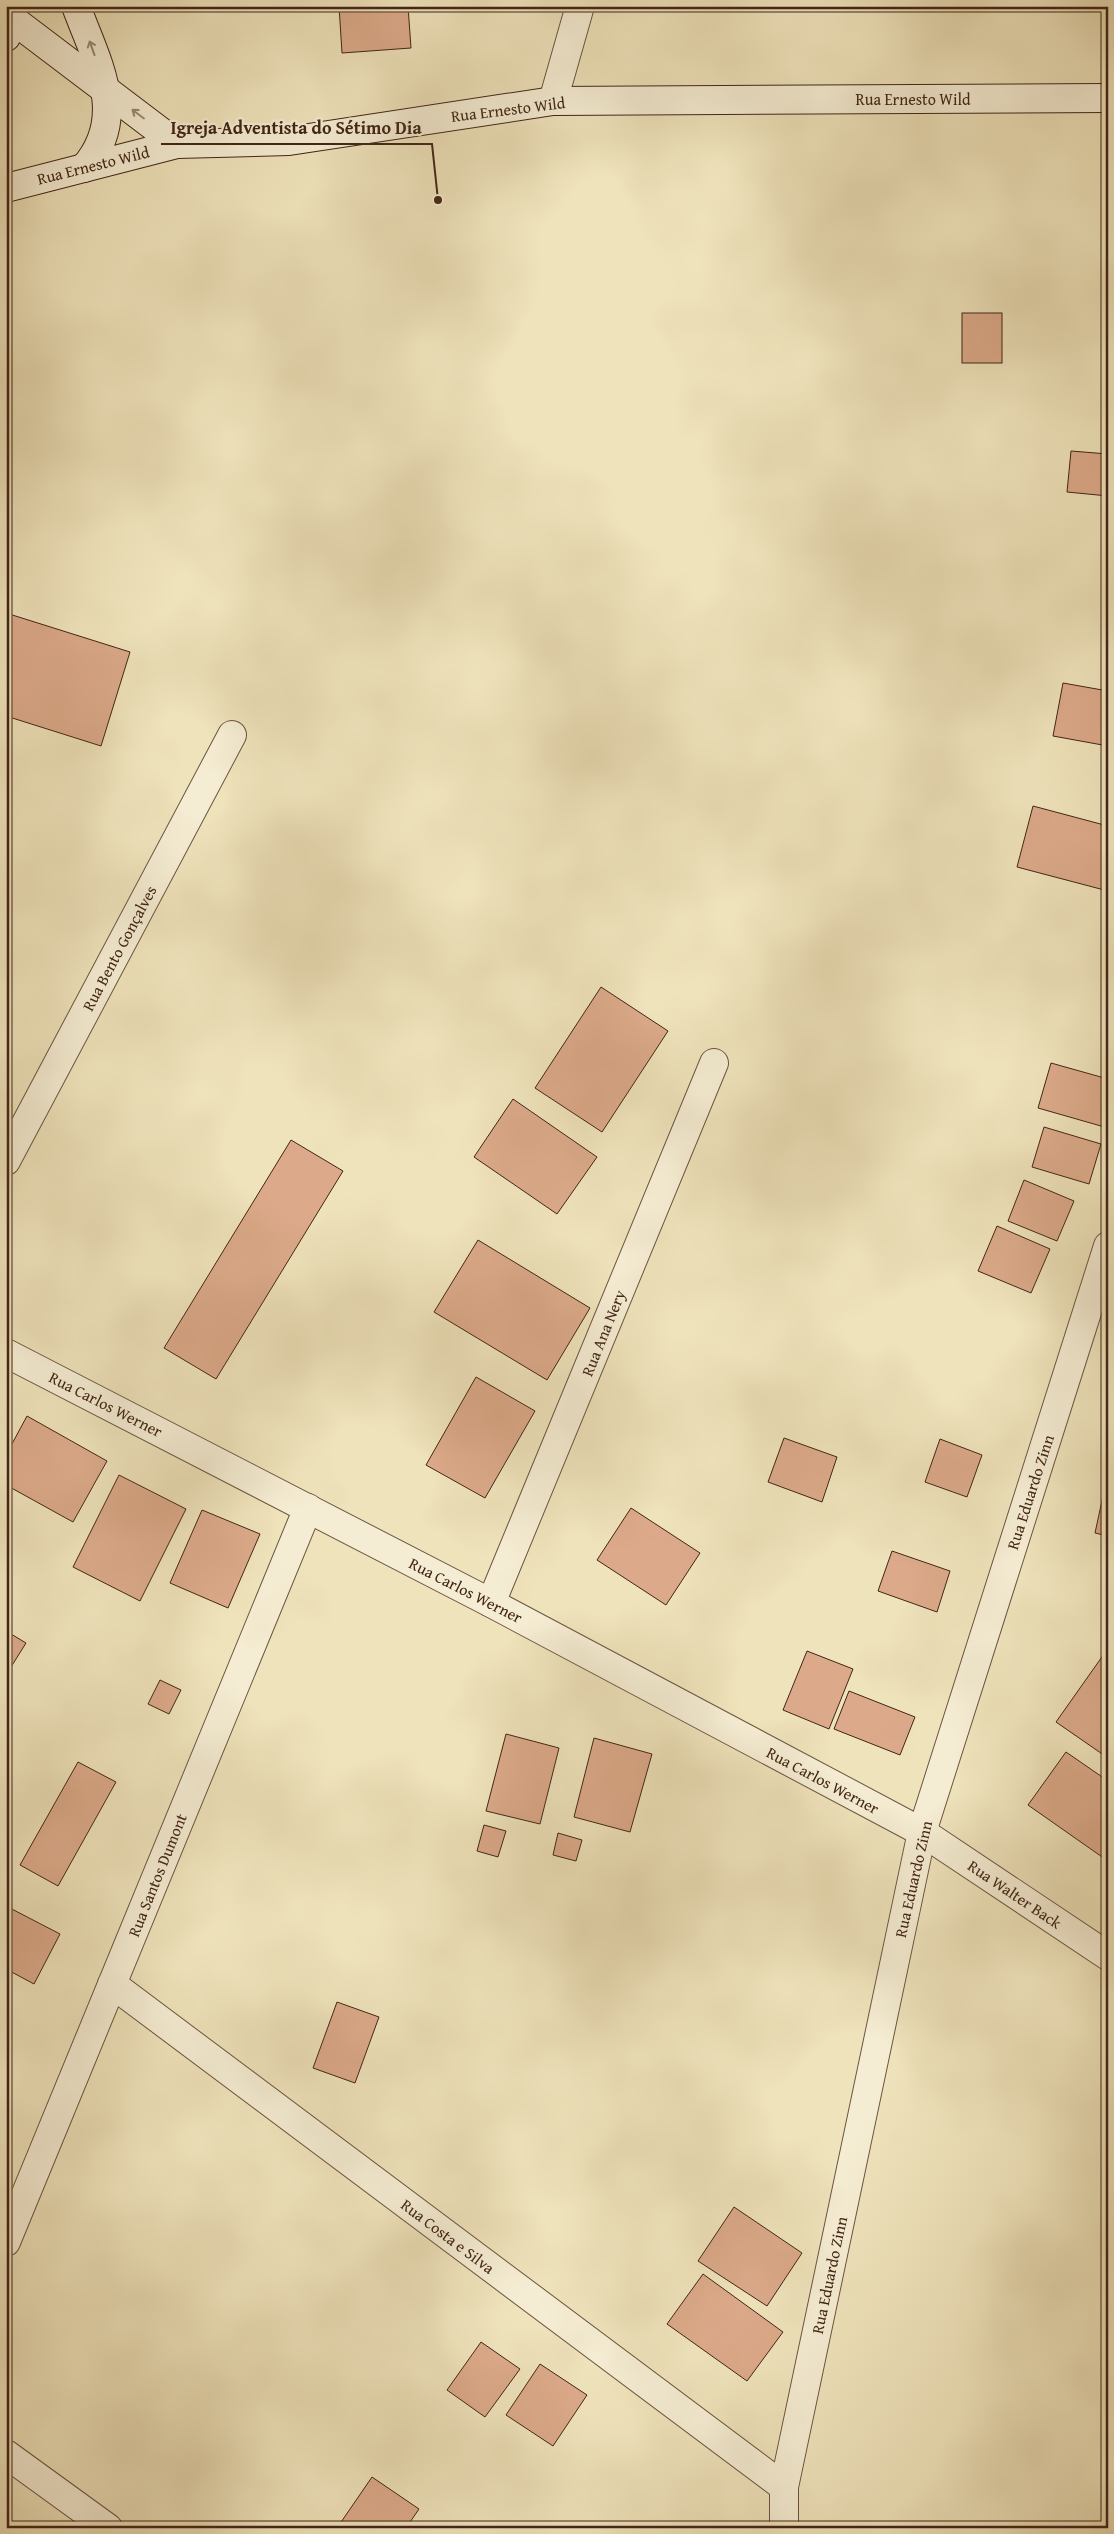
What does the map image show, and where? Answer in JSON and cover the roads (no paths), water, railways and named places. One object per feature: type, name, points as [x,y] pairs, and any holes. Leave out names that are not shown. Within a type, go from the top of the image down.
[{"type":"street","points":[[76,6],[107,91],[108,115],[102,136],[96,154],[84,168]]},
{"type":"street","points":[[553,101],[580,6]]},
{"type":"street","points":[[11,21],[177,144]]},
{"type":"street","name":"Rua Ernesto Wild","points":[[6,188],[177,144],[289,141],[553,101],[1108,98]]},
{"type":"street","name":"Rua Bento Gonçalves","points":[[6,1161],[232,735]]},
{"type":"street","name":"Rua Ana Nery","points":[[491,1603],[714,1063]]},
{"type":"street","name":"Rua Eduardo Zinn","points":[[784,2528],[784,2487],[922,1832],[1108,1246]]},
{"type":"street","name":"Rua Carlos Werner","points":[[6,1353],[491,1603],[922,1832]]},
{"type":"street","name":"Rua Santos Dumont","points":[[6,2242],[308,1508]]},
{"type":"street","name":"Rua Walter Back","points":[[922,1832],[1108,1956]]},
{"type":"street","name":"Rua Costa e Silva","points":[[112,1984],[784,2487]]},
{"type":"street","points":[[6,2454],[108,2528]]},
{"type":"place","name":"Igreja Adventista do Sétimo Dia","points":[[438,200]]}]
